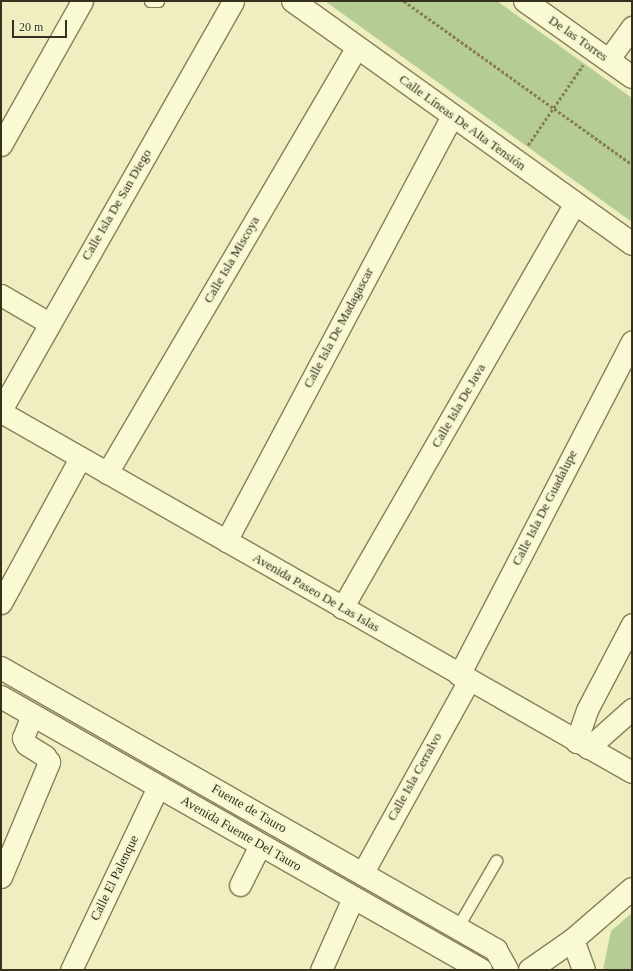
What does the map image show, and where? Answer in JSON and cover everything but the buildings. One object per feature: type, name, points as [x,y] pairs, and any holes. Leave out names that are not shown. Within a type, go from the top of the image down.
[{"type":"street","points":[[1,145],[82,1]]},
{"type":"street","name":"Calle Isla De San Diego","points":[[1,411],[49,323],[233,1]]},
{"type":"street","name":"Calle Líneas De Alta Tensión","points":[[293,1],[632,244]]},
{"type":"street","name":"De las Torres","points":[[525,1],[632,77]]},
{"type":"street","points":[[601,56],[632,27]]},
{"type":"street","name":"Calle Isla Miscoya","points":[[107,473],[356,47]]},
{"type":"street","name":"Calle Isla De Madagascar","points":[[226,541],[452,116]]},
{"type":"street","name":"Calle Isla De Java","points":[[342,608],[575,203]]},
{"type":"street","points":[[1,295],[49,323]]},
{"type":"street","name":"Calle Isla De Guadalupe","points":[[464,678],[632,342]]},
{"type":"street","name":"Avenida Paseo De Las Islas","points":[[1,411],[80,458],[464,678],[632,772]]},
{"type":"street","points":[[1,603],[80,458]]},
{"type":"street","points":[[582,745],[586,710],[632,624]]},
{"type":"street","name":"Fuente de Tauro","points":[[1,668],[496,950]]},
{"type":"street","name":"Calle Isla Cerralvo","points":[[362,874],[464,678]]},
{"type":"street","name":"Avenida Fuente Del Tauro","points":[[1,697],[353,898],[468,967]]},
{"type":"street","points":[[582,745],[632,709]]},
{"type":"street","points":[[1,877],[49,762],[45,756],[26,744],[23,738],[32,715]]},
{"type":"street","name":"Calle El Palenque","points":[[71,970],[158,787]]},
{"type":"street","points":[[240,885],[260,845]]},
{"type":"street","points":[[530,970],[573,940],[632,889]]},
{"type":"street","points":[[321,970],[353,898]]},
{"type":"street","points":[[468,967],[476,939]]},
{"type":"street","points":[[573,940],[584,970]]},
{"type":"street","points":[[486,970],[496,950]]},
{"type":"street","points":[[496,950],[507,970]]},
{"type":"lane","points":[[150,1],[158,1]]},
{"type":"lane","points":[[457,928],[496,861]]},
{"type":"path","points":[[404,1],[632,164]]},
{"type":"path","points":[[516,162],[553,108],[601,56]]},
{"type":"green space","points":[[325,1],[497,1],[632,98],[632,222]]},
{"type":"green space","points":[[632,913],[632,970],[603,970],[611,931]]}]
